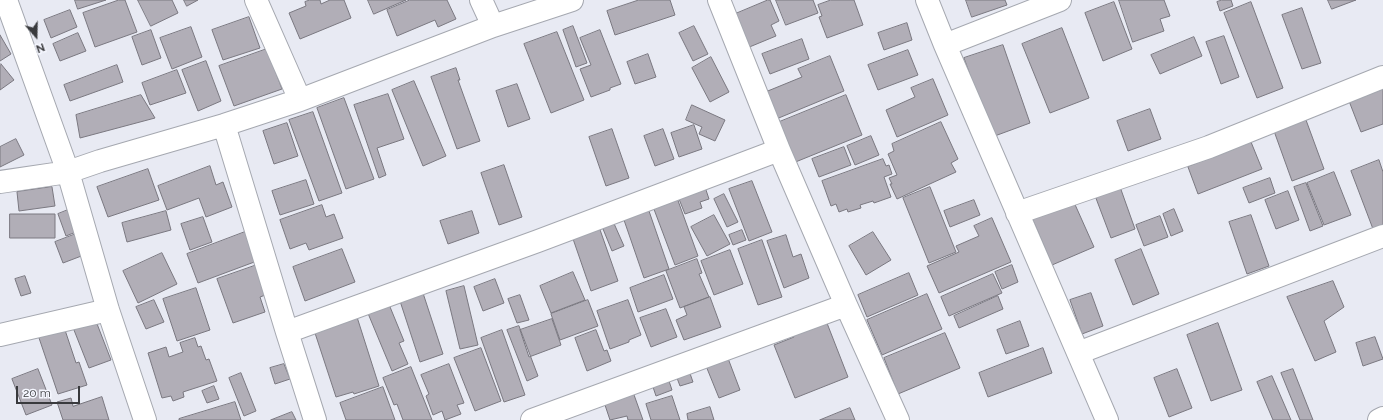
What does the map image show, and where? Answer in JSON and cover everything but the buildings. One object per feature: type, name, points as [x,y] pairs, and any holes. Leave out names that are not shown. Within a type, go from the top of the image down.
[{"type":"street","points":[[6,0],[68,172],[108,310],[145,420]]},
{"type":"street","points":[[256,0],[300,100]]},
{"type":"street","points":[[481,0],[493,26]]},
{"type":"street","points":[[0,182],[68,172],[300,100],[493,26],[572,0]]},
{"type":"street","points":[[719,0],[779,150],[846,305],[898,420]]},
{"type":"street","points":[[927,0],[1107,420]]},
{"type":"street","points":[[945,45],[1060,0]]},
{"type":"street","points":[[1017,213],[1209,147],[1383,77]]},
{"type":"street","points":[[224,124],[315,420]]},
{"type":"street","points":[[287,332],[538,241],[779,150]]},
{"type":"street","points":[[1078,354],[1383,236]]},
{"type":"street","points":[[532,420],[846,305]]},
{"type":"street","points":[[0,335],[108,310]]}]
